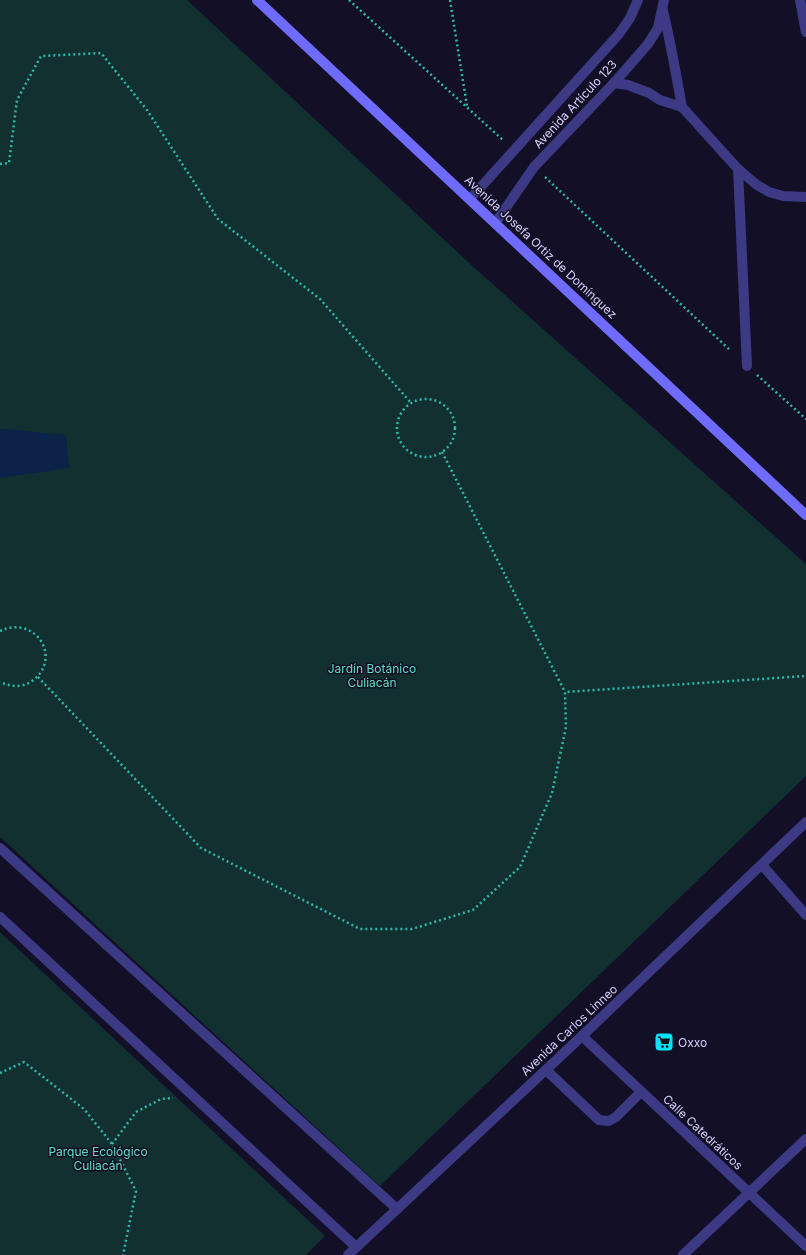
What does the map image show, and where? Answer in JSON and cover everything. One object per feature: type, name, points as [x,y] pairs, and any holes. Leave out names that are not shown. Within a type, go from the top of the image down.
[{"type":"main road","name":"Avenida Josefa Ortiz de Domínguez","points":[[257,0],[496,222],[806,515]]},
{"type":"street","name":"Avenida Artículo 123","points":[[470,198],[619,34],[630,18],[638,0]]},
{"type":"street","points":[[800,0],[806,32]]},
{"type":"street","name":"Avenida Artículo 123","points":[[496,222],[534,167],[648,44],[658,28],[664,4]]},
{"type":"street","points":[[664,4],[682,107]]},
{"type":"street","points":[[614,82],[628,85],[649,93],[660,100],[682,107],[738,169],[757,185],[769,192],[783,196],[806,197]]},
{"type":"street","points":[[738,169],[747,366]]},
{"type":"street","name":"Avenida Carlos Linneo","points":[[348,1255],[582,1036],[806,822]]},
{"type":"street","points":[[0,848],[397,1209]]},
{"type":"street","points":[[762,865],[806,915]]},
{"type":"street","points":[[0,917],[356,1247]]},
{"type":"street","name":"Calle Catedráticos","points":[[582,1036],[806,1246]]},
{"type":"street","points":[[546,1070],[599,1120],[609,1121],[616,1117],[641,1092]]},
{"type":"street","points":[[683,1255],[806,1139]]},
{"type":"path","points":[[349,0],[514,151]]},
{"type":"path","points":[[450,0],[467,107]]},
{"type":"path","points":[[0,164],[9,163],[17,100],[42,56],[101,53],[147,110],[218,219],[320,299],[411,403]]},
{"type":"path","points":[[534,167],[747,366],[806,419]]},
{"type":"path","points":[[421,399],[431,399],[448,409],[453,417],[455,427],[454,437],[450,446],[442,452],[425,457],[416,455],[408,450],[402,443],[398,430],[400,417],[404,409],[411,403],[421,399]]},
{"type":"path","points":[[38,677],[201,848],[360,929],[412,929],[473,910],[520,867],[552,793],[566,727],[565,692],[442,452]]},
{"type":"path","points":[[0,631],[9,627],[19,626],[28,629],[42,642],[45,651],[45,661],[42,670],[38,677],[29,684],[8,686],[0,682]]},
{"type":"path","points":[[565,692],[806,676]]},
{"type":"path","points":[[0,1073],[24,1062],[84,1108],[112,1144],[136,1191],[123,1255]]},
{"type":"path","points":[[112,1144],[136,1112],[161,1099],[192,1095]]},
{"type":"green space","name":"Jardín Botánico Culiacán","points":[[0,0],[187,0],[467,261],[806,564],[806,776],[380,1186],[0,837]]},
{"type":"green space","name":"Parque Ecológico Culiacán","points":[[0,932],[325,1236],[306,1255],[0,1255]]},
{"type":"water","points":[[0,429],[66,435],[69,468],[0,478]]},
{"type":"place","name":"Oxxo","points":[[664,1042]]}]
